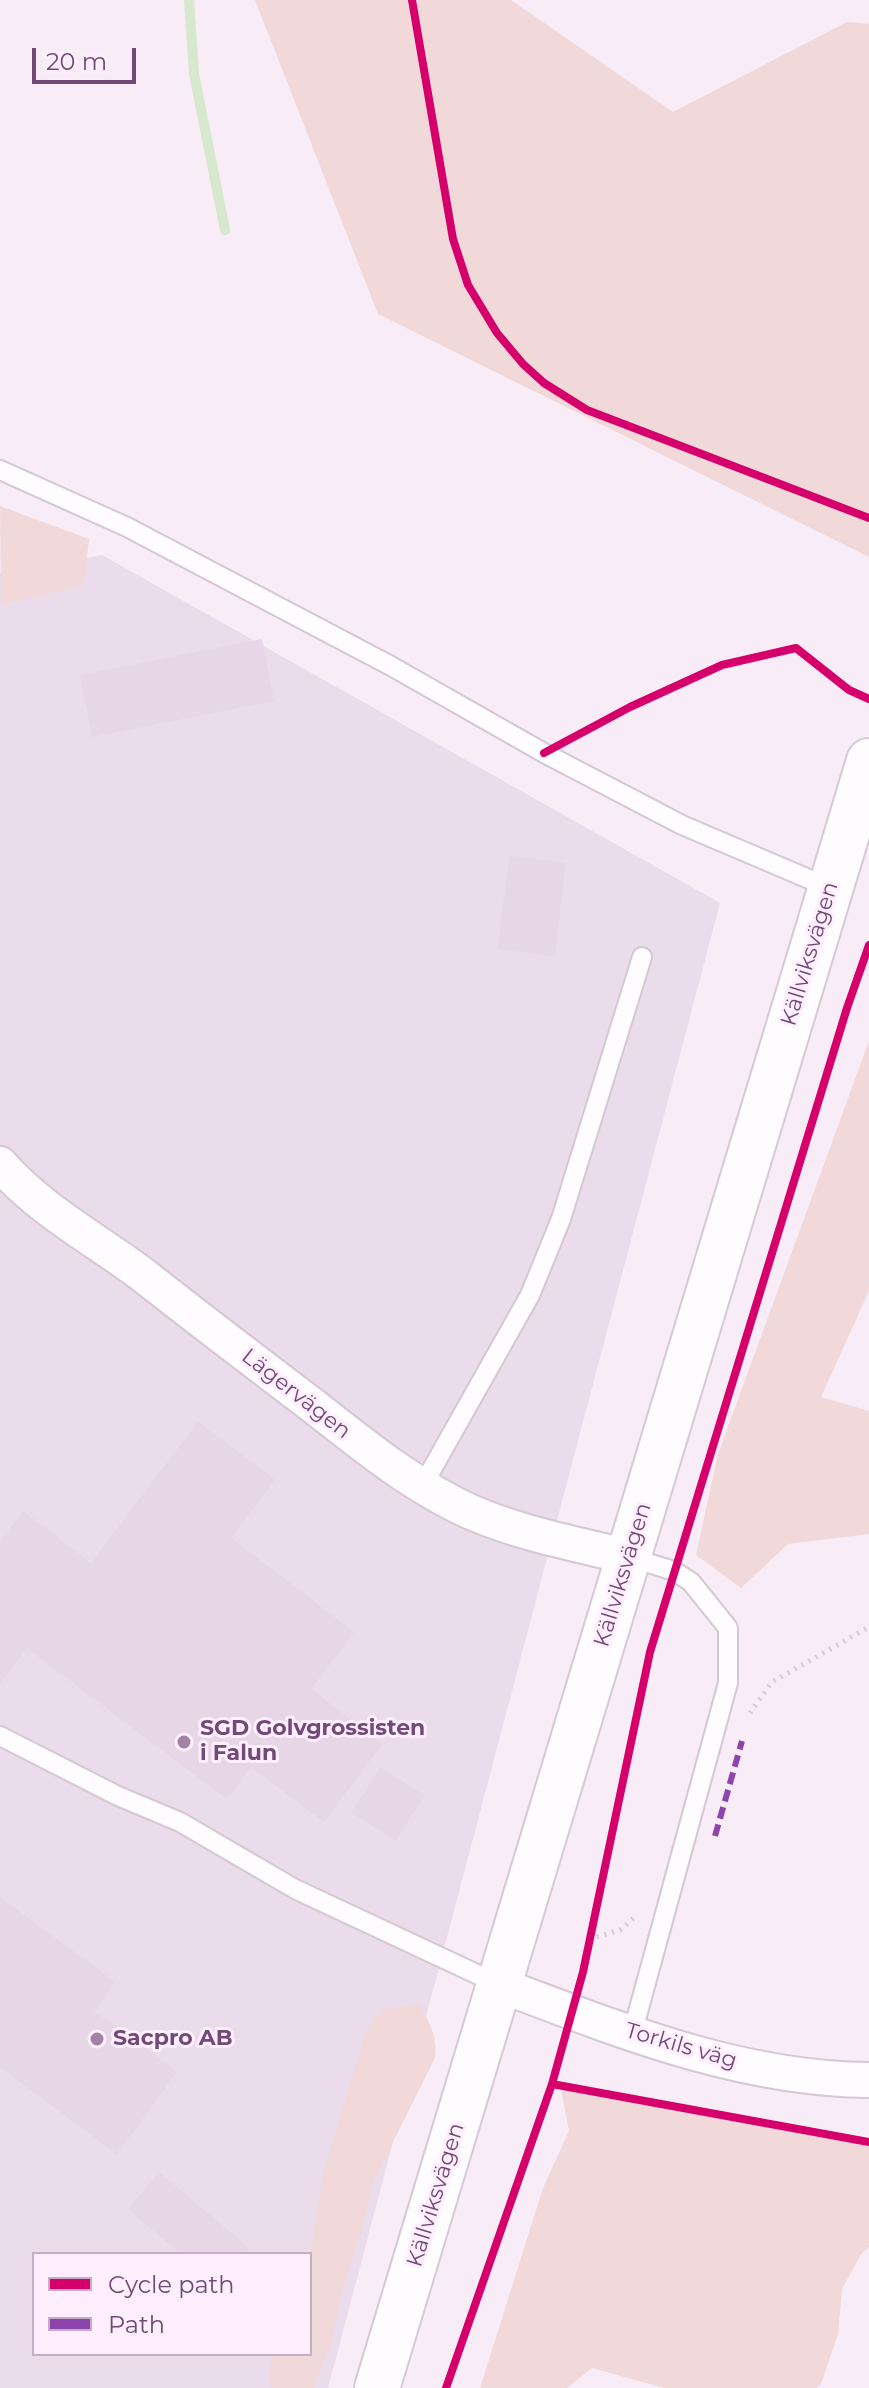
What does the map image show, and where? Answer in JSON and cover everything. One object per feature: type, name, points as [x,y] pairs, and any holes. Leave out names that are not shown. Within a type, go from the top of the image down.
[{"type":"street","name":"Källviksvägen","points":[[377,2388],[869,761]]},
{"type":"street","name":"Lägervägen","points":[[0,1164],[17,1184],[52,1212],[106,1248],[372,1452],[423,1485],[471,1512],[538,1534],[629,1557]]},
{"type":"street","name":"Torkils väg","points":[[500,1985],[676,2050],[820,2078],[869,2080]]},
{"type":"lane","points":[[0,470],[127,527],[391,666],[544,753],[682,825],[830,888]]},
{"type":"lane","points":[[423,1485],[530,1295],[561,1219],[642,957]]},
{"type":"lane","points":[[629,1557],[674,1571],[691,1582],[728,1628],[728,1683],[632,2034]]},
{"type":"lane","points":[[0,1736],[118,1796],[180,1822],[295,1889],[500,1985]]},
{"type":"path","points":[[748,1720],[751,1710],[772,1682],[869,1627]]},
{"type":"path","points":[[589,1939],[620,1930],[636,1916],[640,1901]]},
{"type":"path","points":[[587,1950],[592,1924]]},
{"type":"shaded area","points":[[255,0],[511,0],[673,112],[847,22],[869,24],[869,557],[378,314]]},
{"type":"shaded area","points":[[0,506],[89,539],[84,585],[1,605]]},
{"type":"shaded area","points":[[102,555],[720,903],[328,2388],[0,2388],[0,574]]},
{"type":"shaded area","points":[[869,1041],[869,1291],[821,1397],[869,1411],[869,1534],[788,1544],[741,1588],[696,1555],[718,1454]]},
{"type":"shaded area","points":[[418,2004],[434,2036],[435,2058],[373,2182],[331,2343],[313,2388],[271,2388],[269,2367],[274,2356],[312,2356],[311,2252],[323,2173],[366,2031],[380,2010]]},
{"type":"shaded area","points":[[560,2084],[869,2139],[869,2247],[862,2253],[842,2289],[838,2334],[821,2384],[816,2388],[664,2388],[592,2368],[567,2388],[480,2388],[543,2188],[569,2131]]},
{"type":"building","points":[[262,639],[274,701],[92,737],[80,675]]},
{"type":"building","points":[[509,856],[566,863],[555,956],[498,949]]},
{"type":"building","points":[[198,1422],[275,1480],[231,1538],[354,1632],[311,1689],[382,1744],[324,1822],[251,1767],[227,1799],[27,1648],[0,1684],[0,1542],[23,1511],[91,1563]]},
{"type":"building","points":[[380,1767],[424,1795],[396,1841],[352,1813]]},
{"type":"building","points":[[0,1897],[115,1982],[94,2011],[177,2072],[117,2154],[0,2067]]},
{"type":"building","points":[[159,2172],[249,2248],[246,2252],[179,2252],[128,2209]]},
{"type":"waterway","points":[[189,0],[194,74],[225,230]]},
{"type":"marked path","points":[[715,1836],[742,1741]]},
{"type":"cycle path","points":[[412,0],[453,239],[468,285],[497,333],[523,364],[544,383],[587,410],[869,518]]},
{"type":"cycle path","points":[[544,753],[630,707],[722,665],[796,648],[849,690],[869,699]]},
{"type":"cycle path","points":[[446,2388],[552,2084],[583,1972],[650,1652],[869,945]]},
{"type":"cycle path","points":[[552,2084],[869,2142]]},
{"type":"place","name":"SGD Golvgrossisten i Falun","points":[[184,1742]]},
{"type":"place","name":"Sacpro AB","points":[[97,2039]]}]
